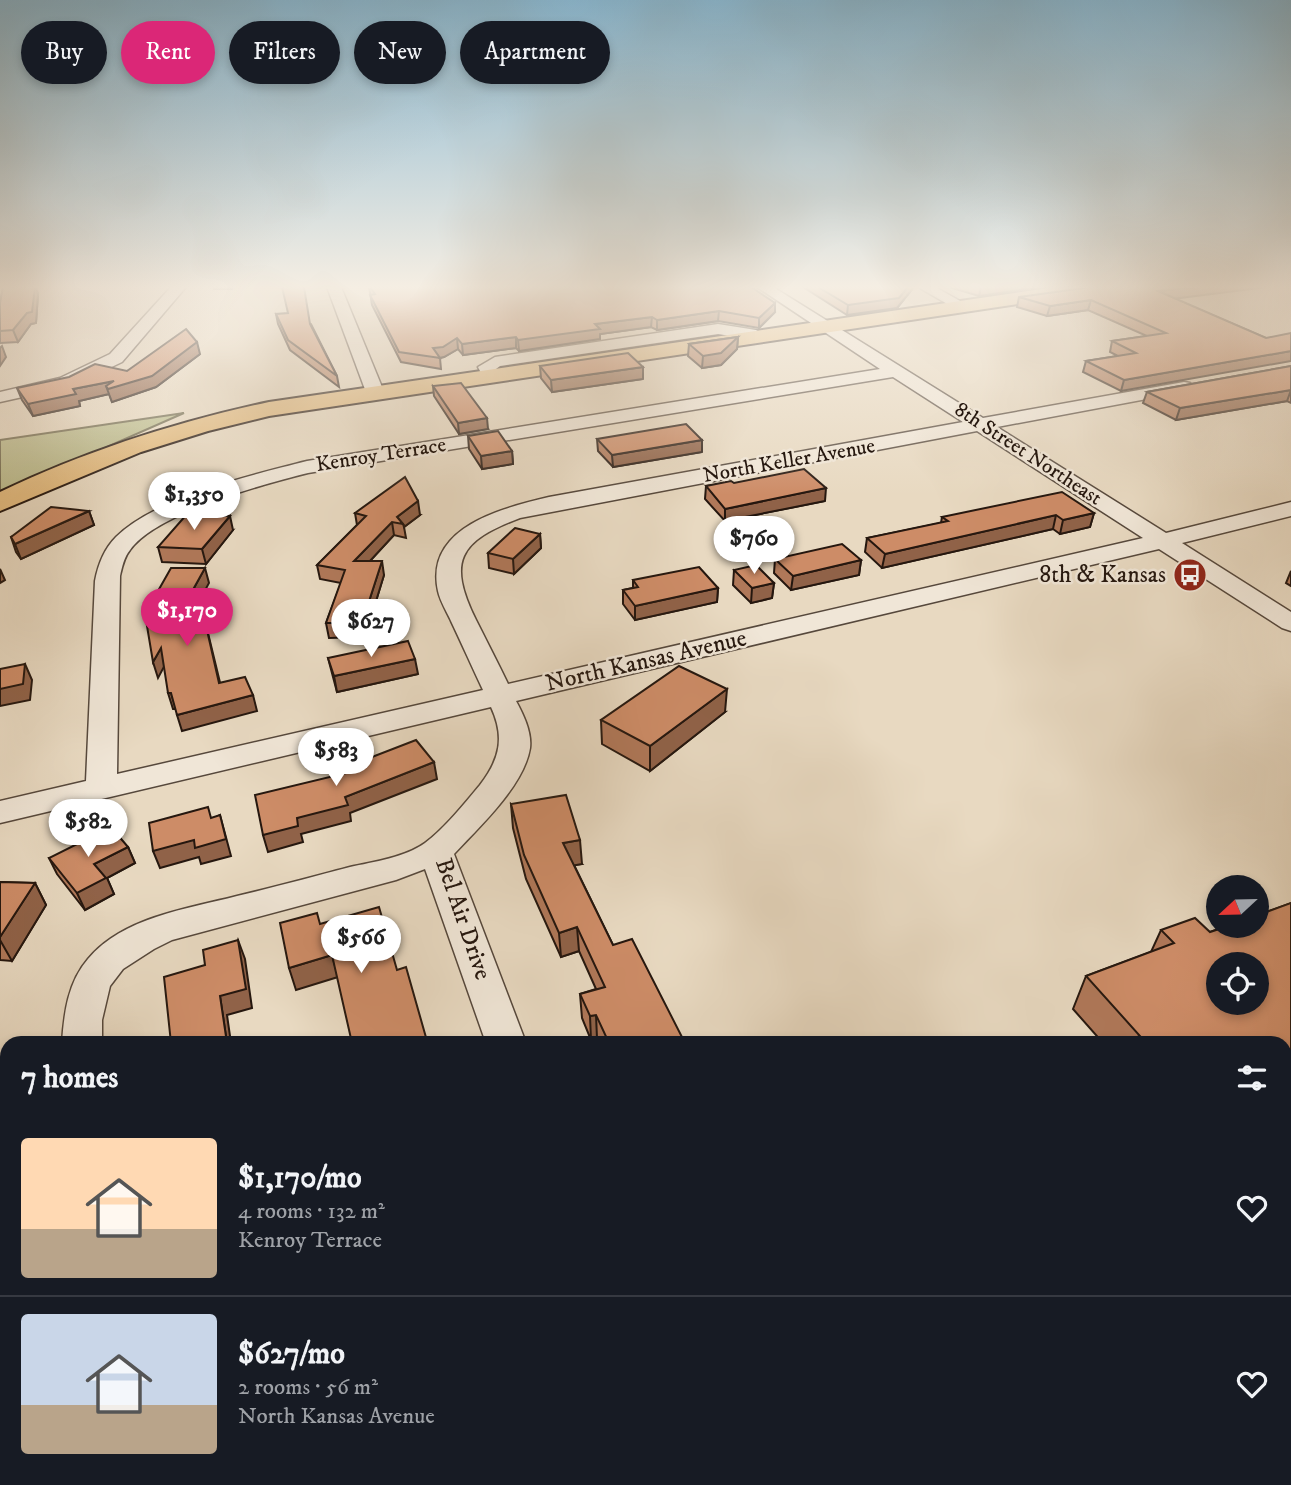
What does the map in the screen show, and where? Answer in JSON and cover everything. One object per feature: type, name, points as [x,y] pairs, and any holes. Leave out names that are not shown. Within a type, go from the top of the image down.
[{"type":"main road","points":[[0,503],[127,448],[204,423],[375,391],[614,356]]},
{"type":"street","points":[[0,397],[66,382],[118,356]]},
{"type":"street","points":[[361,356],[375,391]]},
{"type":"street","name":"8th Street Northeast","points":[[876,356],[1291,623]]},
{"type":"street","name":"Kenroy Terrace","points":[[101,788],[107,581],[112,557],[125,541],[148,526],[227,491],[307,467],[899,371]]},
{"type":"street","name":"North Keller Avenue","points":[[499,695],[450,592],[446,574],[449,561],[459,545],[475,530],[509,514],[549,504],[1208,383]]},
{"type":"street","name":"North Kansas Avenue","points":[[0,812],[1291,509]]},
{"type":"street","name":"Bel Air Drive","points":[[499,695],[515,737],[511,760],[481,804],[436,852],[503,1036]]},
{"type":"street","points":[[82,1036],[83,1006],[95,976],[113,956],[144,937],[162,929],[396,868],[436,852]]},
{"type":"green space","points":[[184,413],[0,494],[0,440]]},
{"type":"building","points":[[148,356],[178,356],[152,376],[108,389],[106,386],[114,381],[73,389],[76,394],[28,404],[17,388],[69,377],[95,364],[127,371]]},
{"type":"building","points":[[310,356],[327,356],[337,376]]},
{"type":"building","points":[[606,356],[632,356],[643,367],[551,380],[540,366]]},
{"type":"building","points":[[1115,356],[1260,356],[1124,380],[1086,361]]},
{"type":"building","points":[[1291,366],[1291,390],[1180,408],[1147,392]]},
{"type":"building","points":[[461,383],[487,418],[458,423],[433,386]]},
{"type":"building","points":[[686,424],[702,440],[612,455],[597,439]]},
{"type":"building","points":[[498,431],[512,451],[481,456],[468,436]]},
{"type":"building","points":[[804,469],[826,488],[725,509],[706,486],[731,481],[734,483]]},
{"type":"building","points":[[405,477],[418,501],[397,517],[403,524],[392,522],[354,561],[382,561],[362,623],[326,623],[345,570],[317,565],[366,516],[355,513]]},
{"type":"building","points":[[1062,492],[1094,513],[1063,520],[1056,515],[885,554],[867,538],[948,521],[942,517]]},
{"type":"building","points":[[51,507],[89,511],[15,544],[11,537]]},
{"type":"building","points":[[187,514],[230,516],[202,549],[158,547]]},
{"type":"building","points":[[515,528],[540,534],[513,559],[488,553]]},
{"type":"building","points":[[842,544],[861,560],[793,576],[775,559]]},
{"type":"building","points":[[756,565],[774,583],[752,588],[734,570]]},
{"type":"building","points":[[699,567],[718,588],[635,606],[623,590],[638,587],[633,580]]},
{"type":"building","points":[[171,568],[205,568],[174,624],[204,617],[219,683],[245,677],[253,695],[177,715],[171,693],[168,693],[161,648],[153,662],[145,614]]},
{"type":"building","points":[[408,641],[415,659],[334,676],[328,658]]},
{"type":"building","points":[[25,664],[23,684],[0,689],[0,669]]},
{"type":"building","points":[[679,666],[727,689],[650,746],[601,720]]},
{"type":"building","points":[[416,740],[434,762],[345,797],[348,805],[297,818],[298,826],[263,835],[255,795],[359,770],[354,764]]},
{"type":"building","points":[[566,795],[580,840],[563,843],[613,945],[632,939],[681,1036],[606,1036],[596,1015],[590,1016],[580,994],[605,987],[577,927],[559,933],[524,855],[511,804]]},
{"type":"building","points":[[208,807],[211,818],[220,815],[226,839],[195,848],[194,840],[153,851],[149,823]]},
{"type":"building","points":[[111,827],[128,847],[94,864],[106,878],[77,893],[49,858]]},
{"type":"building","points":[[0,882],[35,883],[0,937]]},
{"type":"building","points":[[1291,903],[1291,1036],[1140,1036],[1086,976],[1174,943],[1161,930],[1195,918],[1206,928],[1206,938],[1269,938],[1269,911]]},
{"type":"building","points":[[379,907],[397,970],[406,967],[426,1036],[350,1036],[332,955],[289,968],[280,923],[317,913],[320,924]]},
{"type":"building","points":[[238,940],[246,989],[220,996],[226,1036],[170,1036],[164,977],[205,965],[203,950]]},
{"type":"place","name":"8th & Kansas","points":[[1190,575]]}]
